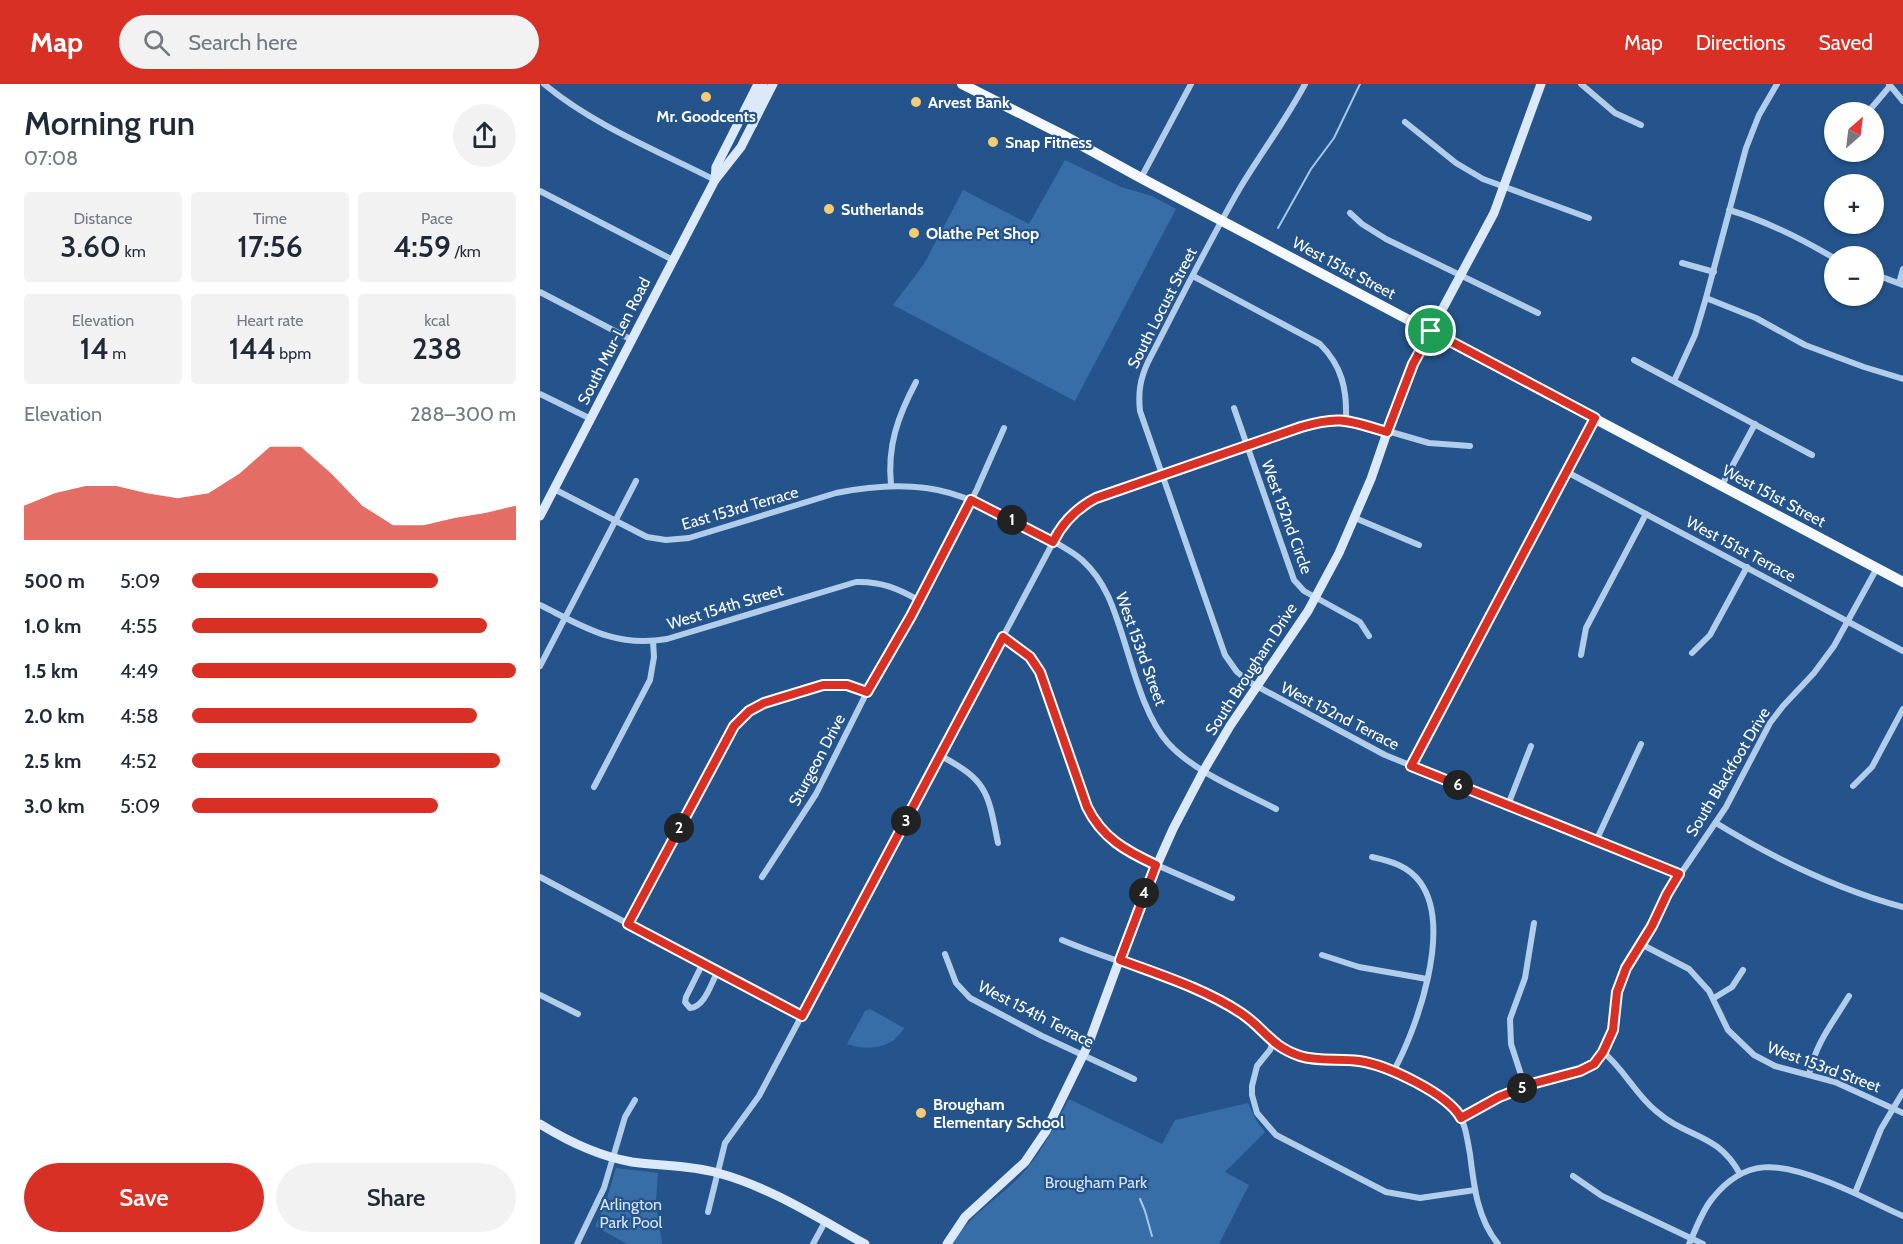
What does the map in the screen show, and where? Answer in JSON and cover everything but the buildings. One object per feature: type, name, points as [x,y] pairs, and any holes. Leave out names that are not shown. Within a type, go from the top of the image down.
[{"type":"main road","name":"West 151st Street","points":[[962,84],[979,88],[1141,178],[1903,582]]},
{"type":"street","points":[[544,84],[566,102],[589,116],[715,180]]},
{"type":"street","name":"South Mur-Len Road","points":[[715,180],[716,167],[758,84]]},
{"type":"street","points":[[753,124],[749,117],[761,94],[763,84]]},
{"type":"street","name":"South Mur-Len Road","points":[[540,516],[715,180],[741,147],[773,84]]},
{"type":"street","points":[[1141,178],[1191,84]]},
{"type":"street","name":"South Locust Street","points":[[1258,686],[1244,678],[1225,655],[1140,411],[1138,398],[1140,382],[1148,362],[1222,221],[1305,84]]},
{"type":"street","name":"South Brougham Drive","points":[[947,1244],[965,1217],[1010,1178],[1032,1153],[1046,1131],[1084,1055],[1156,865],[1204,770],[1316,597],[1355,518],[1413,364],[1483,236],[1504,188],[1541,84]]},
{"type":"street","points":[[1581,84],[1615,113],[1641,125]]},
{"type":"street","points":[[1674,381],[1695,335],[1746,148],[1776,84]]},
{"type":"street","points":[[1876,102],[1889,85],[1903,101]]},
{"type":"street","points":[[1406,122],[1456,163],[1483,179],[1588,218]]},
{"type":"street","points":[[540,191],[673,260]]},
{"type":"street","points":[[1729,210],[1789,232],[1824,252]]},
{"type":"street","points":[[1350,213],[1377,234],[1538,313]]},
{"type":"street","points":[[1682,263],[1714,272]]},
{"type":"street","points":[[1884,278],[1901,284],[1903,269]]},
{"type":"street","points":[[1193,276],[1320,344],[1334,361],[1343,379],[1346,419]]},
{"type":"street","points":[[540,292],[632,340]]},
{"type":"street","points":[[1706,298],[1756,318],[1805,345],[1903,379]]},
{"type":"street","points":[[1634,360],[1812,455]]},
{"type":"street","points":[[891,485],[889,464],[892,440],[902,409],[915,382]]},
{"type":"street","points":[[540,394],[591,419]]},
{"type":"street","name":"West 152nd Circle","points":[[1234,408],[1291,574],[1298,586],[1360,622],[1369,636]]},
{"type":"street","points":[[1411,766],[1595,418]]},
{"type":"street","points":[[708,1212],[725,1143],[759,1096],[1065,522],[1084,504],[1108,493],[1324,420],[1346,419],[1429,443],[1470,446]]},
{"type":"street","points":[[1722,485],[1755,424]]},
{"type":"street","name":"Sturgeon Drive","points":[[762,877],[816,794],[867,692],[920,601],[1004,428]]},
{"type":"street","name":"West 151st Terrace","points":[[1567,472],[1903,651]]},
{"type":"street","points":[[540,666],[636,481]]},
{"type":"street","name":"East 153rd Terrace","points":[[554,489],[653,538],[683,539],[836,493],[860,488],[907,486]]},
{"type":"street","name":"West 153rd Street","points":[[907,486],[928,488],[971,500],[1081,559],[1102,585],[1111,604],[1152,720],[1169,744],[1182,756],[1204,770],[1276,809]]},
{"type":"street","points":[[1581,655],[1586,628],[1646,514]]},
{"type":"street","points":[[1355,518],[1419,545]]},
{"type":"street","points":[[1692,653],[1710,635],[1747,567]]},
{"type":"street","name":"South Blackfoot Drive","points":[[1461,1118],[1491,1101],[1525,1087],[1580,1071],[1594,1064],[1603,1052],[1613,1030],[1617,992],[1622,978],[1679,874],[1716,823],[1770,723],[1783,705],[1820,665],[1848,622],[1877,568]]},
{"type":"street","name":"West 154th Street","points":[[540,605],[610,638],[626,641],[653,641],[667,639],[856,582],[867,581],[890,586],[920,601]]},
{"type":"street","points":[[1003,637],[1030,657],[1040,672],[1087,807],[1095,821],[1117,845],[1156,865],[1232,898]]},
{"type":"street","points":[[594,787],[650,680],[654,657],[653,641]]},
{"type":"street","points":[[628,924],[729,734],[743,717],[764,703],[823,685],[847,685],[867,692]]},
{"type":"street","name":"West 152nd Terrace","points":[[1258,686],[1271,696],[1385,755],[1679,874]]},
{"type":"street","points":[[1853,786],[1872,767],[1903,709]]},
{"type":"street","points":[[1596,841],[1641,744]]},
{"type":"street","points":[[1508,805],[1531,746]]},
{"type":"street","points":[[941,756],[966,770],[983,789],[991,807],[998,843]]},
{"type":"street","points":[[1716,823],[1799,869],[1867,896],[1903,907]]},
{"type":"street","points":[[1372,857],[1402,866],[1420,882],[1426,892],[1432,914],[1430,964],[1427,979],[1408,1043],[1393,1072]]},
{"type":"street","points":[[540,877],[802,1016]]},
{"type":"street","points":[[1525,1087],[1512,1044],[1510,1019],[1525,978],[1534,923]]},
{"type":"street","points":[[1062,940],[1175,981],[1235,1010],[1249,1019],[1273,1042],[1288,1051],[1312,1059],[1359,1061],[1393,1072],[1443,1098],[1456,1110],[1465,1127],[1480,1213],[1498,1244]]},
{"type":"street","name":"West 153rd Street","points":[[1641,945],[1689,969],[1703,982],[1714,998],[1728,1030],[1746,1049],[1775,1066],[1835,1082],[1903,1113]]},
{"type":"street","name":"West 154th Terrace","points":[[945,954],[956,983],[970,998],[1034,1032],[1134,1079]]},
{"type":"street","points":[[1322,955],[1359,967],[1427,979]]},
{"type":"street","points":[[703,963],[686,997],[685,1002],[690,1008],[701,1004],[718,971]]},
{"type":"street","points":[[1714,998],[1732,987],[1743,970]]},
{"type":"street","points":[[540,995],[578,1014]]},
{"type":"street","points":[[1809,1074],[1820,1040],[1849,996]]},
{"type":"street","points":[[1273,1042],[1270,1050],[1257,1066],[1252,1095],[1257,1113],[1276,1135],[1377,1189],[1393,1194],[1420,1198],[1475,1190]]},
{"type":"street","points":[[1603,1052],[1618,1064],[1655,1111],[1683,1130],[1713,1142],[1729,1156],[1740,1174]]},
{"type":"street","points":[[1855,1193],[1881,1129],[1903,1092]]},
{"type":"street","points":[[577,1244],[595,1210],[624,1117],[635,1100]]},
{"type":"street","points":[[540,1124],[575,1144],[612,1158],[717,1172],[752,1183],[865,1244]]},
{"type":"street","points":[[1690,1242],[1712,1198],[1721,1188],[1740,1174],[1765,1166],[1795,1169],[1855,1193],[1903,1216]]},
{"type":"street","points":[[1573,1176],[1602,1196],[1690,1242],[1702,1244]]},
{"type":"street","points":[[813,1244],[825,1222]]},
{"type":"green space","points":[[1065,160],[1121,187],[1152,196],[1176,209],[1075,401],[893,305],[924,264],[963,190],[1029,224]]},
{"type":"green space","points":[[870,1009],[904,1028],[893,1040],[879,1047],[847,1044],[865,1011]]},
{"type":"green space","name":"Brougham Park","points":[[1069,1099],[1162,1144],[1175,1120],[1248,1103],[1265,1132],[1225,1172],[1249,1185],[1219,1244],[953,1244],[967,1224],[1029,1166],[1048,1138]]},
{"type":"green space","name":"Arlington Park Pool","points":[[616,1168],[658,1173],[656,1201],[662,1244],[627,1244],[595,1226],[605,1205]]},
{"type":"waterway","points":[[1278,228],[1311,169],[1334,138],[1360,84]]},
{"type":"waterway","points":[[1140,1199],[1152,1236]]},
{"type":"place","name":"Mr. Goodcents","points":[[706,97]]},
{"type":"place","name":"Arvest Bank","points":[[916,102]]},
{"type":"place","name":"Snap Fitness","points":[[993,142]]},
{"type":"place","name":"Sutherlands","points":[[829,209]]},
{"type":"place","name":"Olathe Pet Shop","points":[[914,233]]},
{"type":"place","name":"Brougham Elementary School","points":[[921,1113]]},
{"type":"route","points":[[1431,331],[1595,418],[1411,766],[1679,874],[1652,926],[1626,968],[1617,992],[1616,1020],[1610,1039],[1594,1064],[1560,1078],[1535,1083],[1499,1097],[1461,1118],[1456,1110],[1437,1094],[1382,1067],[1359,1061],[1312,1059],[1288,1051],[1273,1042],[1241,1013],[1175,981],[1120,960],[1156,865],[1110,840],[1095,821],[1087,807],[1040,672],[1030,657],[1003,637],[802,1016],[628,924],[738,721],[749,711],[764,703],[823,685],[847,685],[867,692],[930,582],[971,500],[1053,542],[1074,512],[1096,498],[1301,427],[1324,420],[1346,419],[1387,432],[1402,389],[1431,331]]}]
